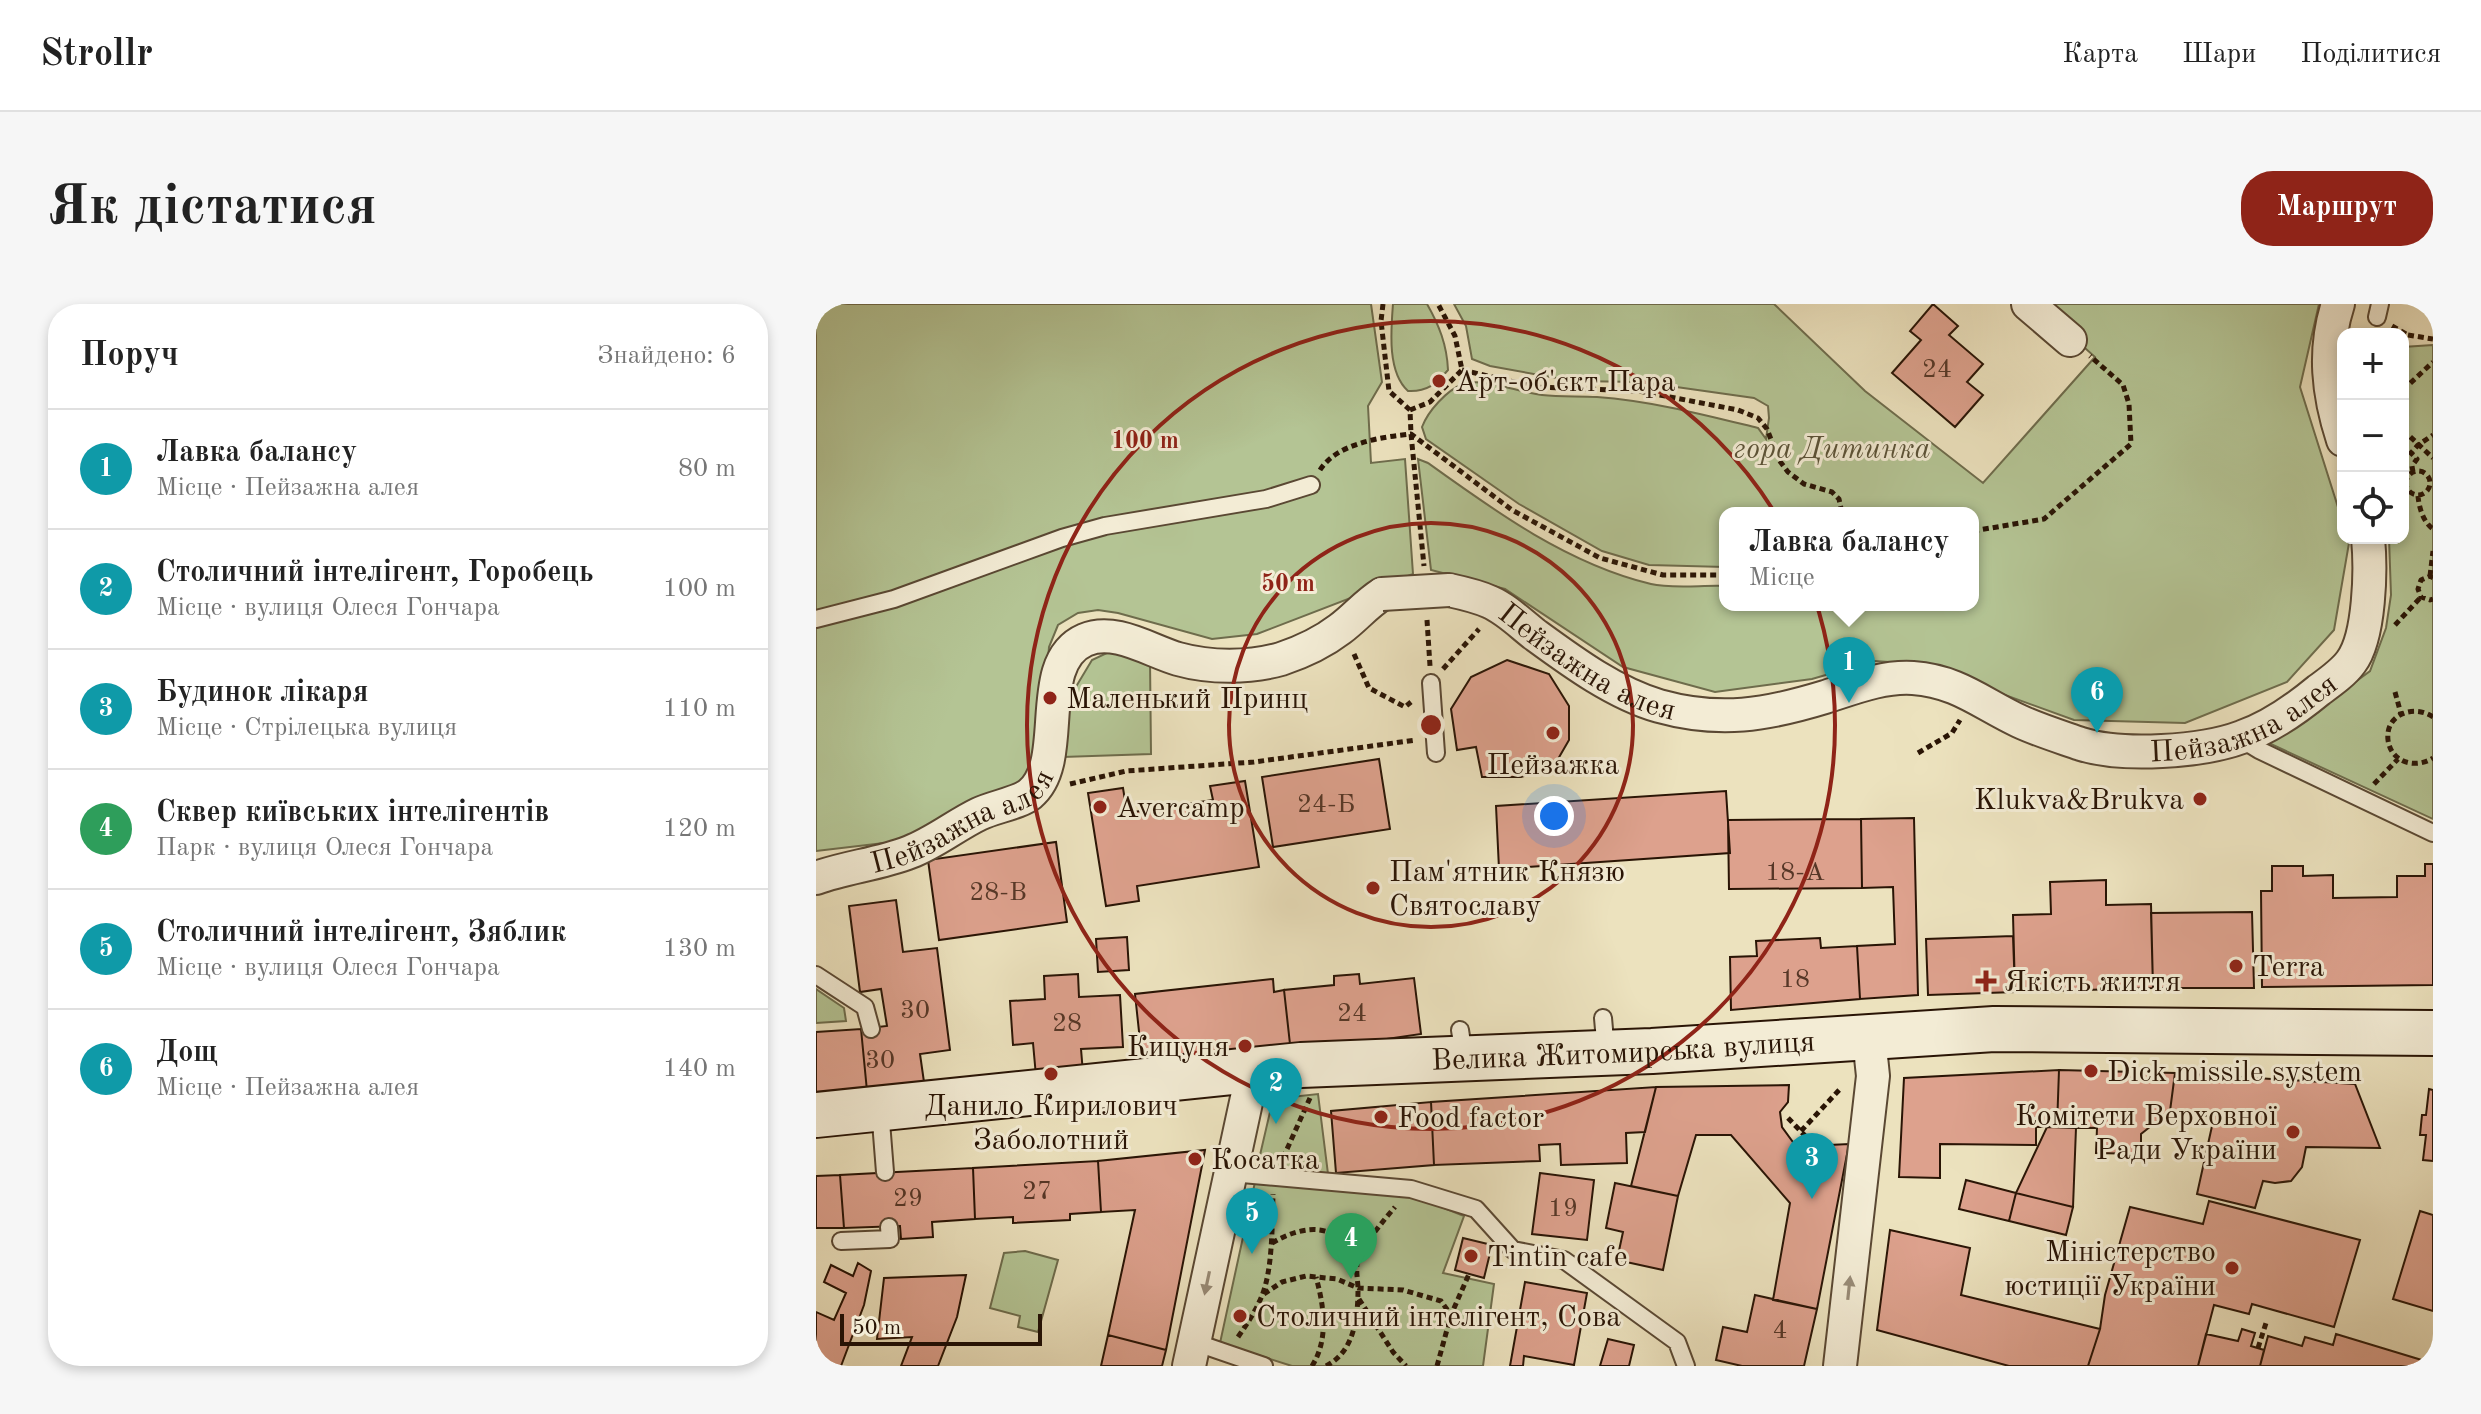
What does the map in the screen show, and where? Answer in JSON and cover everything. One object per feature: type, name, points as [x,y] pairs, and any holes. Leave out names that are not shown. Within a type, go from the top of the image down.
[{"type":"main road","name":"Велика Житомирська вулиця","points":[[816,1115],[879,1100],[1356,1062],[1462,1044],[1604,1036],[1869,1038],[2008,1029],[2433,1033]]},
{"type":"street","points":[[2028,304],[2070,340]]},
{"type":"street","points":[[2337,424],[2328,376],[2333,320],[2338,304]]},
{"type":"street","name":"Пейзажна алея","points":[[816,878],[911,852],[980,814],[1030,794],[1044,775],[1056,684],[1062,664],[1069,651],[1095,637],[1114,636],[1181,660],[1240,666],[1280,659],[1316,644],[1342,628],[1367,603],[1382,594],[1438,601],[1492,602],[1610,685],[1670,708],[1732,717],[1761,714],[1875,682],[1911,678],[1948,683],[2020,721],[2084,745],[2118,751],[2155,751],[2240,738],[2294,710],[2338,675],[2358,649],[2365,617],[2370,563],[2368,544]]},
{"type":"street","points":[[1840,1366],[1873,1076],[1869,1038]]},
{"type":"street","points":[[1192,1354],[1253,1070]]},
{"type":"lane","points":[[816,619],[894,599],[1062,538],[1105,526],[1266,499],[1311,485]]},
{"type":"lane","points":[[1431,683],[1435,745]]},
{"type":"lane","points":[[2240,738],[2433,833]]},
{"type":"lane","points":[[816,975],[865,1007],[871,1029]]},
{"type":"lane","points":[[879,1100],[885,1172]]},
{"type":"lane","points":[[1231,1173],[1411,1189],[1476,1209],[1513,1250],[1564,1260],[1677,1342],[1686,1366]]},
{"type":"lane","points":[[841,1241],[890,1239],[889,1227]]},
{"type":"lane","points":[[1192,1354],[1226,1353],[1264,1366]]},
{"type":"path","points":[[1383,304],[1381,321],[1389,391],[1410,410],[1424,567]]},
{"type":"path","points":[[1438,304],[1455,336],[1462,370]]},
{"type":"path","points":[[2409,337],[2433,339]]},
{"type":"path","points":[[1979,530],[2044,519],[2131,444],[2129,404],[2123,385],[2070,340]]},
{"type":"path","points":[[2409,384],[2433,362]]},
{"type":"path","points":[[1410,410],[1430,402],[1462,370]]},
{"type":"path","points":[[1462,370],[1536,387],[1639,391],[1738,410],[1758,418],[1767,429],[1779,460],[1788,472],[1804,484],[1832,492],[1839,499],[1841,507]]},
{"type":"path","points":[[1311,485],[1326,461],[1370,439],[1411,434],[1512,510],[1600,558],[1663,575],[1719,575]]},
{"type":"path","points":[[2413,472],[2412,466],[2417,459],[2411,453],[2433,435]]},
{"type":"path","points":[[2409,436],[2433,458]]},
{"type":"path","points":[[2409,475],[2423,472],[2432,483],[2427,492],[2418,496],[2409,492]]},
{"type":"path","points":[[2418,496],[2423,515],[2433,529]]},
{"type":"path","points":[[2433,551],[2431,577],[2421,580],[2418,589],[2421,597],[2433,599]]},
{"type":"path","points":[[1431,683],[1438,601]]},
{"type":"path","points":[[1342,628],[1369,688],[1405,707],[1431,683],[1470,637],[1502,609]]},
{"type":"path","points":[[2395,692],[2401,714]]},
{"type":"path","points":[[1918,753],[1952,733],[1975,697]]},
{"type":"path","points":[[2433,717],[2417,710],[2401,714],[2393,721],[2388,741],[2398,759],[2412,764],[2433,758]]},
{"type":"path","points":[[1030,794],[1126,771],[1435,745]]},
{"type":"path","points":[[2360,799],[2398,759]]},
{"type":"path","points":[[1801,1131],[1843,1086]]},
{"type":"path","points":[[1226,1353],[1263,1294],[1271,1244],[1274,1178],[1311,1096]]},
{"type":"path","points":[[1788,1118],[1814,1145]]},
{"type":"path","points":[[1357,1263],[1377,1226],[1411,1189]]},
{"type":"path","points":[[1271,1244],[1290,1233],[1309,1228],[1337,1235],[1350,1247],[1357,1263],[1358,1288],[1352,1340],[1334,1362],[1326,1366]]},
{"type":"path","points":[[1437,1366],[1451,1315],[1469,1274]]},
{"type":"path","points":[[1263,1294],[1282,1282],[1306,1276],[1337,1279],[1358,1288],[1403,1290],[1441,1301],[1451,1315]]},
{"type":"path","points":[[1312,1366],[1317,1359],[1324,1320],[1316,1277]]},
{"type":"path","points":[[1358,1298],[1386,1343],[1406,1366]]},
{"type":"path","points":[[2258,1348],[2266,1323]]},
{"type":"green space","points":[[816,304],[1371,304],[1382,382],[1368,406],[1371,463],[1405,459],[1413,574],[1257,634],[1212,639],[1118,613],[1098,610],[1078,613],[1058,625],[1049,647],[1041,755],[1015,789],[901,841],[816,851]]},
{"type":"green space","points":[[1393,304],[1427,304],[1439,328],[1448,370],[1426,388],[1408,391],[1397,373],[1392,350]]},
{"type":"green space","name":"гора Дитинка","points":[[1454,304],[1774,304],[1865,391],[1983,483],[2095,357],[2036,304],[2319,304],[2300,387],[2337,504],[2337,544],[2349,544],[2334,630],[2287,682],[2185,723],[2074,720],[1920,664],[1874,661],[1812,679],[1715,692],[1623,667],[1505,589],[1431,570],[1418,459],[1534,534],[1591,564],[1651,584],[1719,586],[1719,611],[1979,611],[1979,507],[1719,507],[1719,567],[1649,565],[1602,551],[1519,504],[1426,439],[1422,427],[1429,414],[1451,391],[1463,384],[1481,382],[1542,395],[1618,399],[1678,409],[1758,428],[1766,439],[1768,406],[1754,398],[1641,382],[1573,381],[1490,366],[1472,359],[1466,326]]},
{"type":"green space","points":[[2433,345],[2433,819],[2260,739],[2324,705],[2370,671],[2386,628],[2391,595],[2389,544],[2409,544],[2409,347]]},
{"type":"green space","points":[[1111,651],[1150,660],[1151,754],[1063,757],[1071,695],[1092,660]]},
{"type":"green space","points":[[816,989],[844,1008],[846,1021],[816,1023]]},
{"type":"green space","points":[[1318,1094],[1328,1174],[1257,1168],[1273,1099]]},
{"type":"green space","points":[[1255,1182],[1409,1194],[1464,1216],[1443,1273],[1494,1284],[1483,1366],[1292,1366],[1220,1343]]},
{"type":"green space","points":[[1025,1251],[1058,1260],[1038,1332],[1018,1327],[1020,1316],[990,1308],[1004,1253]]},
{"type":"building","points":[[1933,304],[1958,326],[1949,335],[1983,364],[1967,382],[1983,395],[1955,427],[1892,373],[1921,340],[1910,331]]},
{"type":"building","points":[[1507,660],[1549,674],[1569,706],[1569,740],[1554,766],[1521,777],[1482,777],[1476,747],[1457,750],[1451,709],[1471,677]]},
{"type":"building","points":[[1379,759],[1390,829],[1273,847],[1262,777]]},
{"type":"building","points":[[1245,781],[1259,867],[1137,886],[1139,901],[1106,906],[1088,793],[1123,788],[1127,813],[1213,800],[1210,786]]},
{"type":"building","points":[[1726,791],[1730,853],[1499,869],[1496,806]]},
{"type":"building","points":[[1914,818],[1918,995],[1860,999],[1857,946],[1895,944],[1893,887],[1862,888],[1861,819]]},
{"type":"building","points":[[1861,819],[1862,888],[1729,889],[1728,820]]},
{"type":"building","points":[[1056,842],[1067,922],[939,940],[928,860]]},
{"type":"building","points":[[2425,864],[2433,864],[2433,985],[2262,987],[2261,891],[2272,891],[2272,866],[2303,866],[2303,876],[2333,875],[2333,898],[2397,897],[2397,876],[2425,876]]},
{"type":"building","points":[[2106,880],[2106,905],[2151,904],[2153,988],[2015,992],[2013,915],[2051,914],[2050,882]]},
{"type":"building","points":[[896,900],[903,952],[937,948],[950,1050],[920,1054],[925,1089],[867,1091],[861,1029],[887,1026],[881,989],[860,992],[849,906]]},
{"type":"building","points":[[2252,912],[2254,988],[2153,988],[2151,913]]},
{"type":"building","points":[[2013,936],[2015,992],[1928,995],[1926,939]]},
{"type":"building","points":[[1127,937],[1129,970],[1098,972],[1096,939]]},
{"type":"building","points":[[1820,938],[1821,948],[1857,946],[1860,999],[1731,1010],[1730,957],[1757,956],[1756,941]]},
{"type":"building","points":[[1078,974],[1079,997],[1120,995],[1123,1047],[1081,1049],[1083,1073],[1036,1076],[1033,1043],[1013,1045],[1010,1001],[1045,999],[1044,976]]},
{"type":"building","points":[[1359,974],[1360,984],[1414,978],[1421,1034],[1291,1053],[1284,990],[1334,985],[1334,976]]},
{"type":"building","points":[[1273,979],[1274,992],[1284,990],[1291,1053],[1143,1069],[1135,994]]},
{"type":"building","points":[[861,1029],[867,1091],[816,1093],[816,1032]]},
{"type":"building","points":[[2059,1070],[2057,1127],[2036,1127],[2036,1145],[1940,1144],[1940,1178],[1899,1177],[1904,1078]]},
{"type":"building","points":[[2059,1070],[2175,1073],[2170,1111],[2141,1134],[2141,1154],[2096,1153],[2097,1128],[2057,1127]]},
{"type":"building","name":"Комітети Верховної Ради України","points":[[2175,1073],[2355,1084],[2380,1148],[2306,1147],[2302,1167],[2291,1181],[2263,1181],[2255,1208],[2197,1194],[2214,1117],[2170,1111]]},
{"type":"building","points":[[1789,1085],[1788,1102],[1780,1112],[1782,1127],[1798,1149],[1818,1154],[1829,1145],[1849,1144],[1817,1309],[1773,1300],[1790,1203],[1731,1135],[1696,1135],[1678,1196],[1631,1186],[1656,1087]]},
{"type":"building","points":[[1656,1087],[1645,1132],[1626,1133],[1627,1163],[1561,1165],[1560,1144],[1539,1145],[1540,1161],[1434,1165],[1431,1102]]},
{"type":"building","points":[[2429,1089],[2433,1090],[2433,1161],[2423,1160],[2426,1135],[2420,1135]]},
{"type":"building","points":[[1431,1102],[1434,1165],[1336,1173],[1331,1111]]},
{"type":"building","points":[[2047,1127],[2076,1128],[2073,1207],[2016,1193]]},
{"type":"building","points":[[1205,1150],[1166,1350],[1108,1335],[1135,1210],[1101,1212],[1098,1161]]},
{"type":"building","points":[[1098,1161],[1101,1212],[1070,1214],[1070,1220],[1013,1223],[1013,1217],[975,1219],[973,1168]]},
{"type":"building","points":[[973,1168],[975,1219],[932,1222],[933,1237],[901,1239],[900,1226],[844,1228],[840,1175]]},
{"type":"building","points":[[1540,1173],[1594,1180],[1587,1240],[1532,1234]]},
{"type":"building","points":[[840,1175],[844,1228],[816,1228],[816,1176]]},
{"type":"building","points":[[1966,1180],[2016,1193],[2009,1221],[1959,1209]]},
{"type":"building","points":[[1615,1183],[1678,1196],[1663,1270],[1617,1260],[1623,1232],[1606,1228]]},
{"type":"building","points":[[2016,1193],[2073,1207],[2066,1235],[2009,1221]]},
{"type":"building","name":"Міністерство юстиції України","points":[[2209,1201],[2360,1240],[2334,1327],[2252,1304],[2249,1314],[2214,1305],[2198,1366],[2088,1366],[2130,1207],[2203,1224]]},
{"type":"building","points":[[2420,1211],[2433,1215],[2433,1311],[2393,1299]]},
{"type":"building","points":[[1890,1230],[1970,1248],[1961,1295],[2100,1329],[2088,1366],[2009,1366],[1877,1330]]},
{"type":"building","points":[[1463,1238],[1492,1245],[1484,1278],[1455,1270]]},
{"type":"building","points":[[858,1263],[871,1271],[864,1305],[841,1366],[816,1366],[816,1312],[834,1320],[846,1293],[824,1282],[831,1265],[853,1276]]},
{"type":"building","points":[[966,1275],[957,1317],[938,1366],[901,1366],[912,1337],[877,1339],[884,1278]]},
{"type":"building","points":[[1525,1282],[1587,1293],[1574,1365],[1524,1356],[1523,1366],[1510,1366]]},
{"type":"building","points":[[1755,1295],[1817,1309],[1804,1366],[1742,1366],[1716,1360],[1723,1327],[1747,1332]]},
{"type":"building","points":[[2242,1329],[2255,1333],[2251,1346],[2264,1350],[2260,1366],[2198,1366],[2206,1334],[2238,1341]]},
{"type":"building","points":[[2336,1334],[2425,1361],[2424,1366],[2260,1366],[2268,1336],[2302,1346],[2305,1337],[2333,1345]]},
{"type":"building","points":[[1108,1335],[1166,1350],[1162,1366],[1101,1366]]},
{"type":"building","points":[[1608,1339],[1634,1345],[1629,1366],[1600,1366]]},
{"type":"place","name":"Арт-об'єкт Пара","points":[[1439,381]]},
{"type":"place","name":"Маленький Принц","points":[[1050,698]]},
{"type":"place","name":"Лавка балансу","points":[[1849,703]]},
{"type":"place","name":"Пейзажка","points":[[1553,733]]},
{"type":"place","name":"Дощ","points":[[2097,733]]},
{"type":"place","name":"Klukva&Brukva","points":[[2200,799]]},
{"type":"place","name":"Avercamp","points":[[1100,807]]},
{"type":"place","name":"Пам'ятник Князю Святославу","points":[[1373,888]]},
{"type":"place","name":"Terra","points":[[2236,966]]},
{"type":"place","name":"Якість життя","points":[[1986,981]]},
{"type":"place","name":"Кицуня","points":[[1245,1046]]},
{"type":"place","name":"Dick missile system","points":[[2091,1071]]},
{"type":"place","name":"Данило Кирилович Заболотний","points":[[1051,1074]]},
{"type":"place","name":"Food factor","points":[[1381,1117]]},
{"type":"place","name":"Столичний інтелігент, Горобець","points":[[1276,1124]]},
{"type":"place","name":"Комітети Верховної Ради України","points":[[2293,1132]]},
{"type":"place","name":"Косатка","points":[[1195,1159]]},
{"type":"place","name":"Будинок лікаря","points":[[1812,1199]]},
{"type":"place","name":"Столичний інтелігент, Зяблик","points":[[1252,1254]]},
{"type":"place","name":"Tintin cafe","points":[[1471,1256]]},
{"type":"place","name":"Міністерство юстиції України","points":[[2232,1268]]},
{"type":"place","name":"Сквер київських інтелігентів","points":[[1351,1279]]},
{"type":"place","name":"Столичний інтелігент, Сова","points":[[1240,1316]]}]
